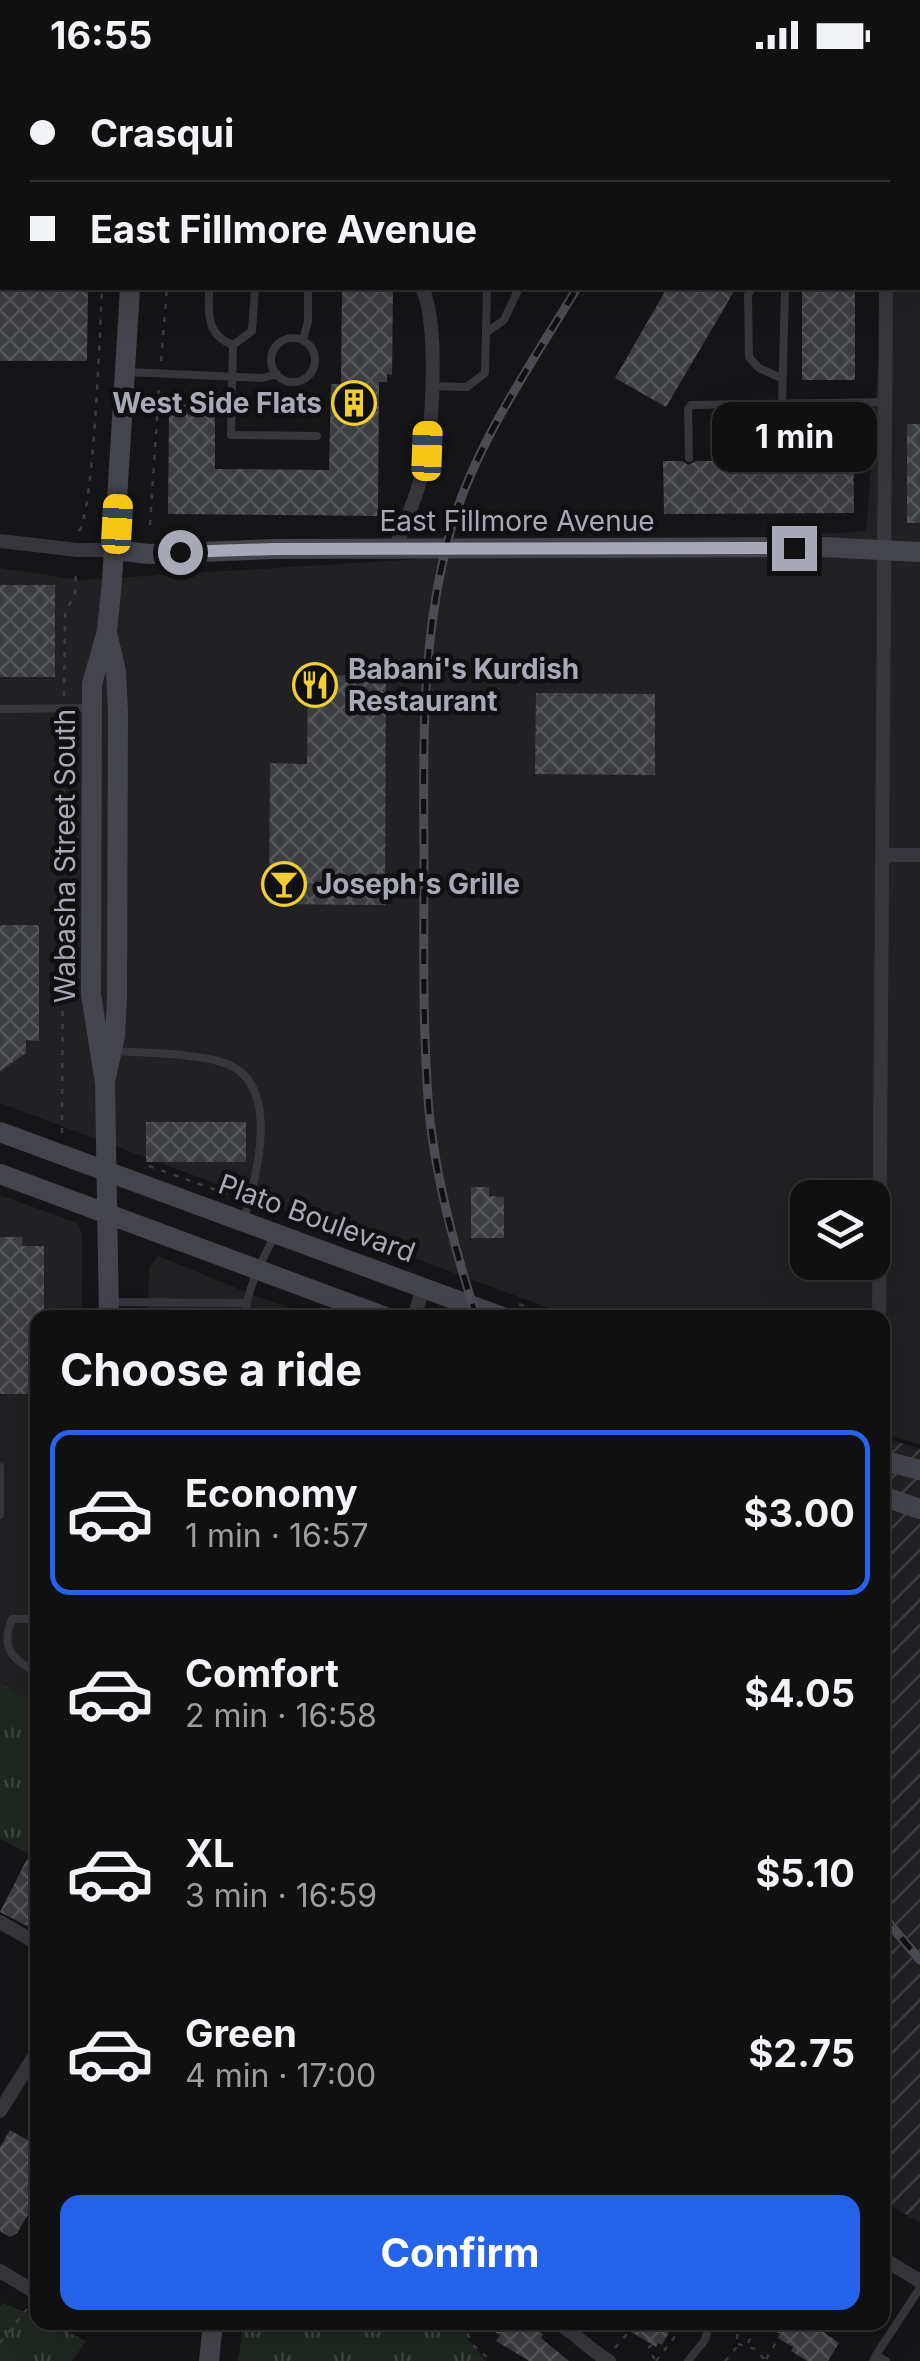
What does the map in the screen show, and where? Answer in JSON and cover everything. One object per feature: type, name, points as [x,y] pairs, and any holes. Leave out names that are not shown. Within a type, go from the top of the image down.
[{"type":"main road","name":"Wabasha Street South","points":[[110,1310],[105,1083],[92,994],[92,708],[95,664],[107,630],[115,550],[133,290]]},
{"type":"main road","name":"East Fillmore Avenue","points":[[115,550],[149,554],[274,549],[822,547],[920,552]]},
{"type":"main road","name":"Wabasha Street South","points":[[105,1083],[116,998],[118,712],[116,671],[107,630]]},
{"type":"main road","name":"Plato Boulevard","points":[[0,1132],[484,1310]]},
{"type":"main road","points":[[0,1174],[366,1310]]},
{"type":"main road","points":[[890,1462],[920,1470]]},
{"type":"main road","points":[[890,1499],[920,1509]]},
{"type":"main road","points":[[209,2361],[212,2330]]},
{"type":"street","points":[[395,549],[427,451],[433,386],[429,304],[423,290]]},
{"type":"street","points":[[880,1310],[886,290]]},
{"type":"street","points":[[0,541],[115,550]]},
{"type":"street","points":[[884,855],[920,855]]},
{"type":"street","points":[[416,1310],[423,1287]]},
{"type":"street","points":[[0,1922],[30,1939]]},
{"type":"street","points":[[0,2111],[30,2063]]},
{"type":"street","points":[[890,2264],[920,2285]]},
{"type":"street","points":[[0,2271],[30,2289]]},
{"type":"street","points":[[570,2330],[609,2361]]},
{"type":"lane","points":[[209,290],[209,324],[219,339],[233,345]]},
{"type":"lane","points":[[256,290],[252,330],[233,345],[231,435],[318,436]]},
{"type":"lane","points":[[303,340],[308,321],[308,290]]},
{"type":"lane","points":[[433,386],[467,387],[485,373],[487,290]]},
{"type":"lane","points":[[487,332],[504,320],[519,290]]},
{"type":"lane","points":[[751,290],[748,356],[758,368],[781,378]]},
{"type":"lane","points":[[781,444],[785,290]]},
{"type":"lane","points":[[288,338],[303,340],[315,356],[308,376],[289,381],[277,374],[271,360],[276,346],[288,338]]},
{"type":"lane","points":[[125,372],[262,378],[277,374]]},
{"type":"lane","points":[[689,458],[688,409],[692,404],[885,402]]},
{"type":"lane","points":[[0,708],[92,708]]},
{"type":"lane","points":[[112,1051],[229,1064],[248,1082],[259,1103],[260,1142],[257,1172],[243,1220]]},
{"type":"lane","points":[[246,1310],[257,1270],[276,1232]]},
{"type":"lane","points":[[110,1310],[158,1303],[246,1303]]},
{"type":"lane","points":[[158,1303],[158,1310]]},
{"type":"lane","points":[[0,1467],[0,1514]]},
{"type":"lane","points":[[30,1619],[12,1620],[6,1640],[10,1654],[30,1667]]},
{"type":"lane","points":[[886,2361],[875,2358],[920,2285]]},
{"type":"lane","points":[[688,2361],[705,2340],[708,2330]]},
{"type":"path","points":[[79,531],[84,524],[88,490],[102,290]]},
{"type":"path","points":[[150,525],[167,290]]},
{"type":"path","points":[[64,1134],[65,613],[75,594],[76,569]]},
{"type":"path","points":[[0,2343],[26,2310]]},
{"type":"path","points":[[465,2330],[474,2346],[490,2361]]},
{"type":"path","points":[[652,2345],[648,2348],[656,2361],[680,2330]]},
{"type":"path","points":[[725,2361],[736,2344],[738,2330]]},
{"type":"path","points":[[746,2346],[755,2330]]},
{"type":"path","points":[[736,2344],[759,2353],[765,2360],[779,2338]]},
{"type":"path","points":[[754,2361],[759,2353]]},
{"type":"shaded area","points":[[884,290],[920,290],[920,1445],[890,1435],[890,1310],[553,1310],[0,1103],[0,568],[80,580],[866,531]]},
{"type":"shaded area","points":[[0,1195],[77,1223],[82,1234],[82,1310],[30,1310],[30,1703],[0,1684]]},
{"type":"shaded area","points":[[158,1256],[296,1310],[148,1310],[149,1267]]},
{"type":"shaded area","points":[[890,1439],[920,1449],[920,2223],[890,2205]]},
{"type":"green space","points":[[0,1683],[30,1701],[30,1855],[0,1838]]},
{"type":"green space","points":[[3,2303],[30,2314],[30,2330],[64,2330],[86,2341],[72,2361],[0,2361]]},
{"type":"green space","points":[[243,2330],[464,2330],[486,2361],[238,2361]]},
{"type":"building","points":[[0,290],[88,290],[87,361],[0,361]]},
{"type":"building","name":"West Side Flats","points":[[342,290],[393,290],[392,375],[387,374],[387,382],[379,382],[378,516],[168,514],[169,413],[178,413],[178,405],[215,405],[215,469],[329,470],[331,384],[341,384]]},
{"type":"building","points":[[666,290],[735,290],[666,407],[615,378]]},
{"type":"building","points":[[802,290],[855,290],[855,380],[802,380]]},
{"type":"building","points":[[907,424],[920,424],[920,523],[907,523]]},
{"type":"building","points":[[800,425],[853,425],[854,513],[664,514],[663,461],[682,461],[688,465],[696,461],[800,461]]},
{"type":"building","points":[[0,585],[55,585],[55,677],[0,677]]},
{"type":"building","points":[[308,675],[386,676],[385,905],[269,904],[270,763],[307,764]]},
{"type":"building","points":[[536,693],[655,694],[655,775],[535,774]]},
{"type":"building","points":[[0,925],[39,925],[39,1041],[26,1040],[26,1053],[0,1071]]},
{"type":"building","points":[[146,1122],[246,1122],[246,1162],[146,1162]]},
{"type":"building","points":[[471,1187],[489,1187],[489,1196],[504,1197],[504,1238],[471,1238]]},
{"type":"building","points":[[0,1237],[23,1237],[22,1246],[44,1246],[44,1310],[30,1310],[30,1394],[0,1394]]},
{"type":"building","points":[[27,1859],[30,1927],[0,1912]]},
{"type":"building","points":[[10,2130],[30,2141],[30,2212],[17,2233],[10,2237],[0,2231],[0,2147]]},
{"type":"building","points":[[492,2330],[537,2330],[569,2361],[529,2361],[496,2341],[500,2335]]},
{"type":"building","points":[[628,2330],[670,2330],[662,2345],[658,2343],[656,2347]]},
{"type":"building","points":[[774,2330],[821,2330],[839,2343],[828,2361],[807,2361],[778,2338],[780,2334]]},
{"type":"railway","points":[[474,1310],[447,1216],[429,1111],[424,1014],[424,770],[429,645],[443,563],[464,491],[508,402],[576,290]]},
{"type":"railway","points":[[890,1924],[920,1960]]},
{"type":"place","name":"West Side Flats","points":[[354,403]]},
{"type":"place","name":"Babani's Kurdish Restaurant","points":[[315,685]]},
{"type":"place","name":"Joseph's Grille","points":[[284,884]]},
{"type":"route","points":[[180,552],[794,548]]}]
